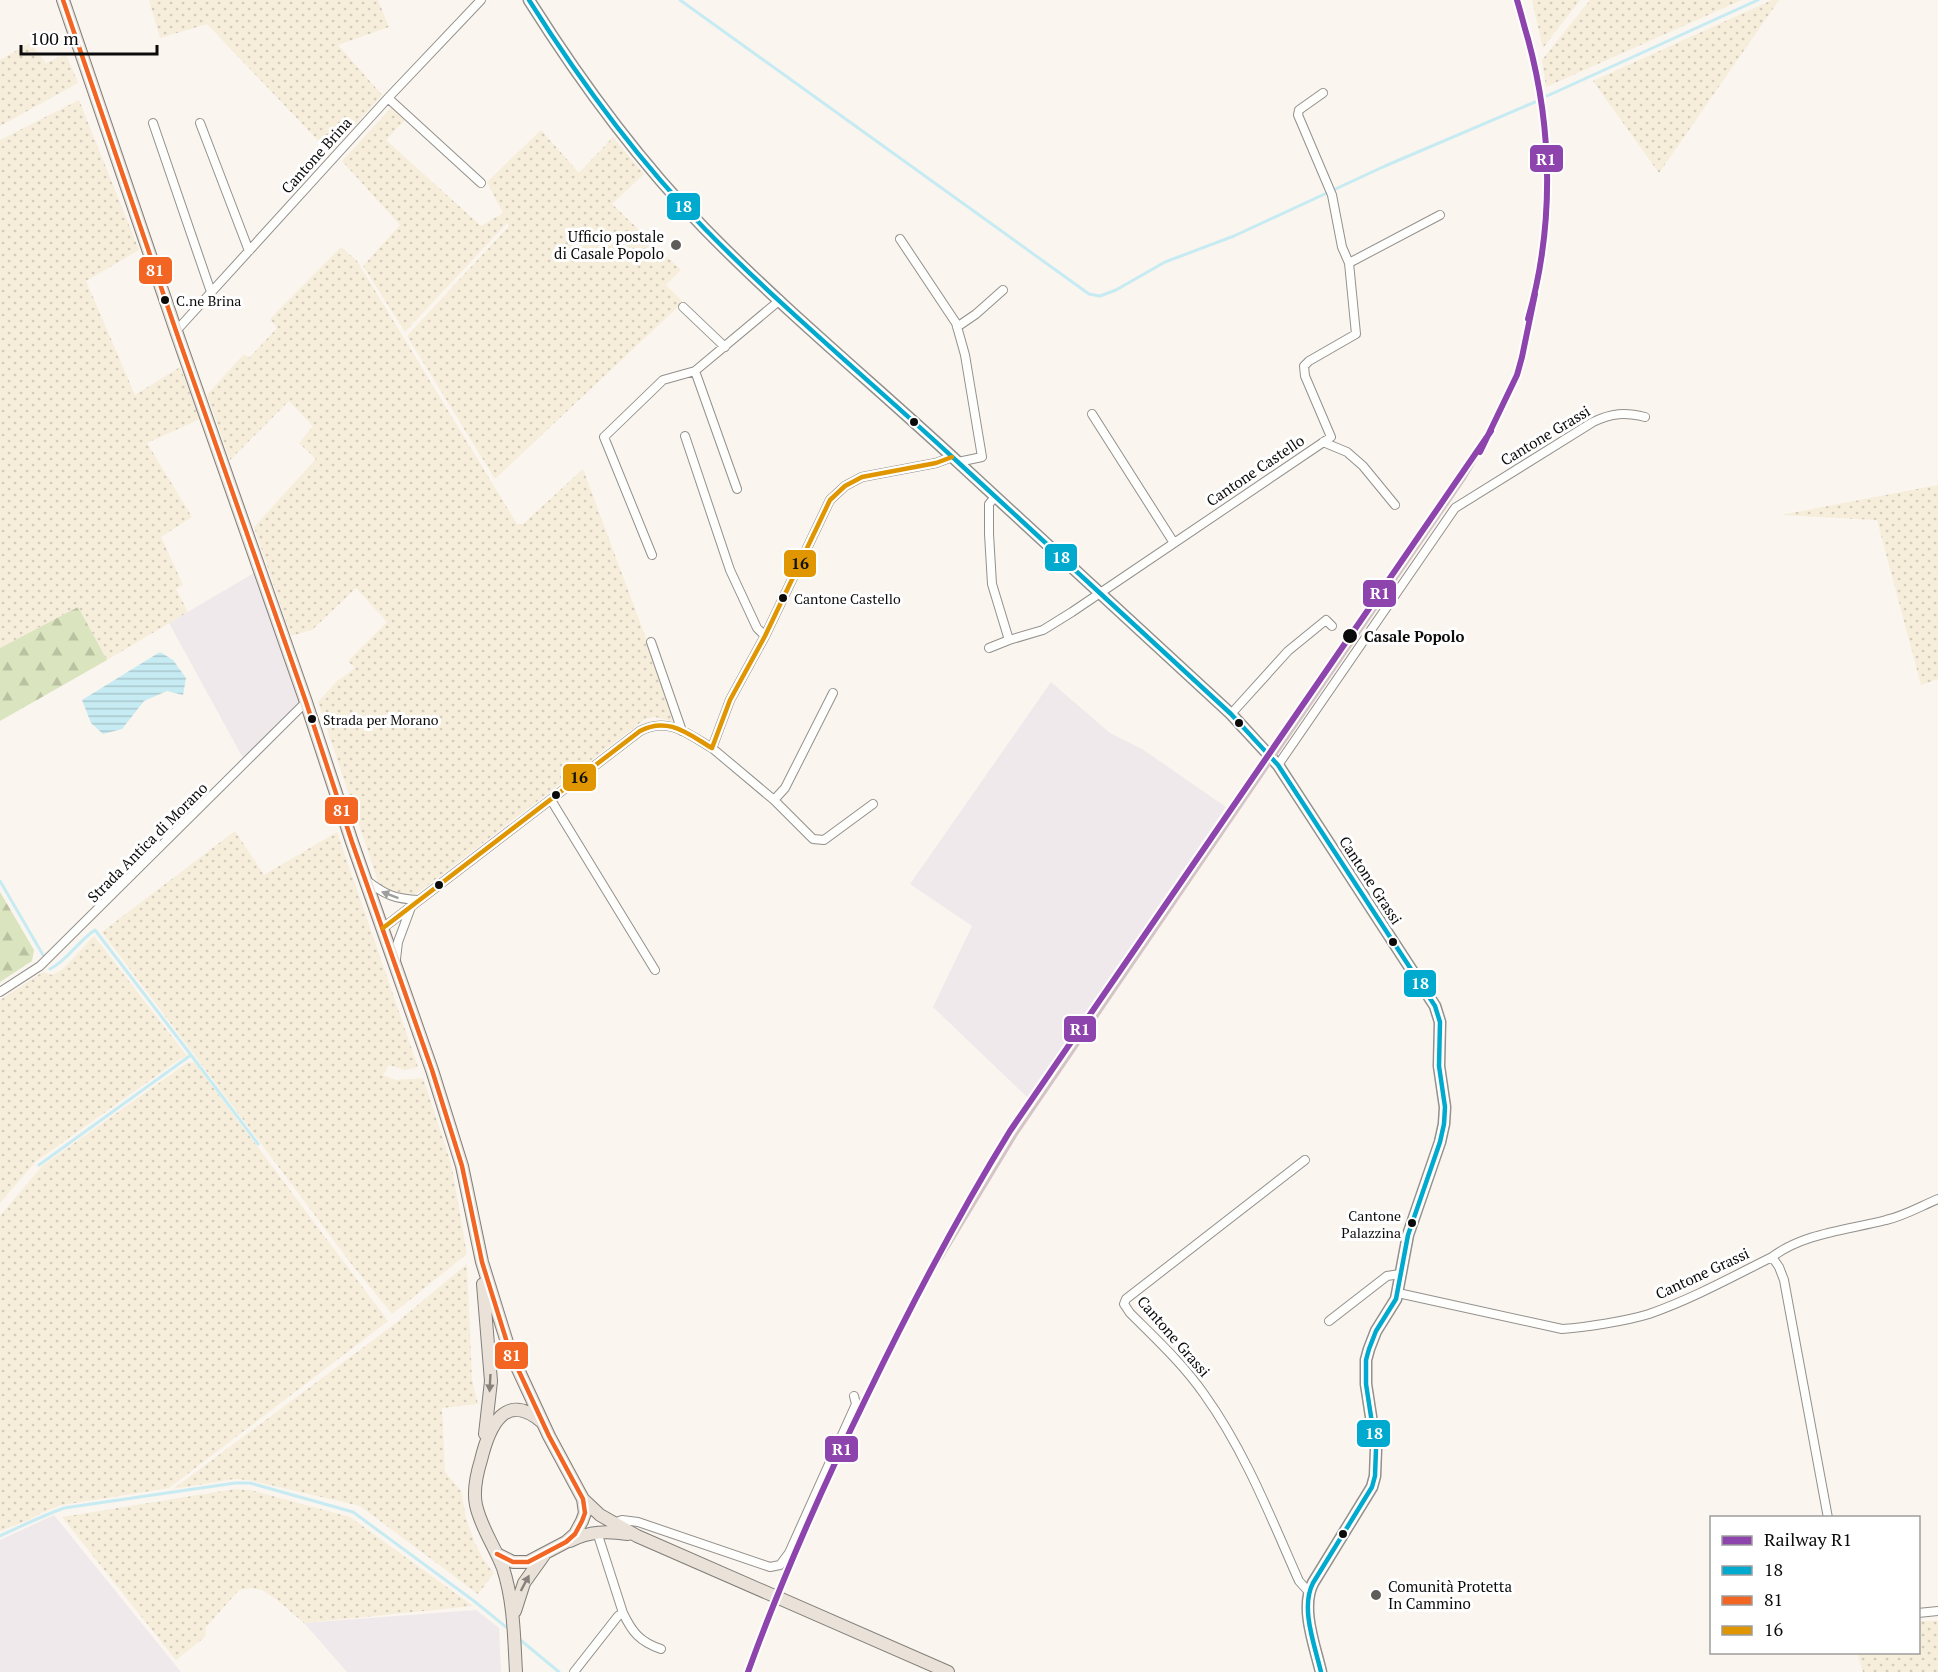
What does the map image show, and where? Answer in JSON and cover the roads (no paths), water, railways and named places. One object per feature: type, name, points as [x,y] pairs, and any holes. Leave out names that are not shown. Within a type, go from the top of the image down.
[{"type":"main road","points":[[63,0],[365,879],[397,966],[455,1141],[482,1262],[510,1352],[583,1499],[613,1523],[637,1536],[948,1672]]},
{"type":"main road","points":[[482,1262],[491,1381],[485,1442]]},
{"type":"main road","points":[[516,1672],[513,1619],[504,1570],[476,1504],[477,1473],[485,1442],[496,1419],[508,1411],[524,1410],[543,1422]]},
{"type":"main road","points":[[566,1542],[575,1534],[582,1521],[585,1513],[583,1499]]},
{"type":"main road","points":[[497,1554],[506,1560],[528,1562],[581,1535],[600,1532],[637,1536]]},
{"type":"main road","points":[[513,1619],[524,1583],[544,1554]]},
{"type":"street","name":"Cantone Brina","points":[[176,331],[388,98],[481,0]]},
{"type":"street","points":[[529,0],[555,42],[607,116],[657,177],[703,227],[1231,714],[1276,762]]},
{"type":"street","points":[[1323,93],[1299,110],[1298,115],[1332,195],[1342,247],[1349,263],[1440,215]]},
{"type":"street","points":[[388,98],[481,183]]},
{"type":"street","points":[[153,123],[211,292]]},
{"type":"street","points":[[200,123],[249,251]]},
{"type":"street","points":[[712,748],[730,700],[765,636],[830,501],[845,486],[862,477],[982,457],[965,355],[957,327],[900,239]]},
{"type":"street","name":"Cantone Castello","points":[[989,648],[1042,630],[1331,437],[1305,376],[1304,366],[1356,334],[1349,263]]},
{"type":"street","points":[[957,327],[1003,290]]},
{"type":"street","points":[[652,555],[604,437],[663,380],[695,371],[780,300]]},
{"type":"street","points":[[683,307],[725,347]]},
{"type":"street","points":[[695,371],[737,489]]},
{"type":"street","name":"Cantone Grassi","points":[[1305,1160],[1126,1299],[1124,1304],[1179,1363],[1205,1395],[1242,1457],[1299,1581],[1309,1592],[1372,1487],[1375,1476],[1376,1449],[1366,1384],[1366,1360],[1371,1340],[1394,1306],[1408,1235],[1440,1142],[1444,1124],[1444,1107],[1439,1066],[1439,1014],[1276,762],[1455,508],[1593,422],[1606,416],[1628,413],[1645,417]]},
{"type":"street","points":[[1092,414],[1174,543]]},
{"type":"street","points":[[685,436],[730,570],[757,628],[765,636]]},
{"type":"street","name":"Cantone Castello","points":[[1323,442],[1347,452],[1364,466],[1395,505]]},
{"type":"street","points":[[995,498],[989,504],[988,534],[992,584],[1009,640]]},
{"type":"street","points":[[1231,714],[1288,651],[1326,620],[1332,626]]},
{"type":"street","points":[[651,642],[682,731]]},
{"type":"street","points":[[774,800],[784,788],[833,693]]},
{"type":"street","name":"Strada Antica di Morano","points":[[0,992],[40,966],[306,702]]},
{"type":"street","points":[[383,927],[649,726],[660,724],[671,726],[712,748],[774,800],[813,839],[824,840],[873,804]]},
{"type":"street","points":[[550,800],[655,969]]},
{"type":"street","points":[[365,879],[389,896],[404,900],[419,900]]},
{"type":"street","points":[[397,966],[398,942],[411,906]]},
{"type":"street","name":"Cantone Grassi","points":[[1398,1293],[1570,1329],[1647,1314],[1684,1300],[1772,1257],[1784,1248],[1823,1234],[1889,1220],[1938,1199]]},
{"type":"street","name":"Cantone Grassi","points":[[1772,1257],[1784,1280],[1828,1516]]},
{"type":"street","points":[[1329,1321],[1387,1276],[1400,1274]]},
{"type":"street","points":[[661,1648],[651,1646],[632,1632],[623,1613],[600,1532],[622,1520],[638,1522],[770,1567],[780,1565],[789,1553],[856,1404],[854,1396]]},
{"type":"street","points":[[1309,1592],[1308,1611],[1321,1672]]},
{"type":"street","points":[[1920,1613],[1938,1611]]},
{"type":"street","points":[[574,1672],[618,1616],[623,1613]]},
{"type":"water","points":[[160,652],[173,660],[186,678],[183,695],[167,691],[144,701],[122,729],[103,734],[91,723],[82,700]]},
{"type":"waterway","points":[[680,0],[1089,294],[1100,296],[1116,290],[1165,262],[1234,236],[1385,166],[1535,102]]},
{"type":"waterway","points":[[1547,96],[1758,0]]},
{"type":"waterway","points":[[0,881],[43,955]]},
{"type":"waterway","points":[[39,1165],[191,1055],[95,930],[62,961],[50,969]]},
{"type":"waterway","points":[[191,1055],[258,1144]]},
{"type":"waterway","points":[[0,1536],[64,1508],[235,1483],[250,1483],[353,1512],[511,1631]]},
{"type":"waterway","points":[[518,1638],[559,1672]]},
{"type":"railway","points":[[906,1317],[1016,1135],[1465,478],[1506,402],[1525,345],[1535,294]]},
{"type":"rail line","name":"R1","points":[[1517,0],[1536,74],[1546,144],[1546,215],[1536,285],[1528,319]]},
{"type":"rail line","name":"R1","points":[[1480,452],[1517,375],[1535,294]]},
{"type":"rail line","name":"R1","points":[[748,1672],[789,1567],[851,1430],[918,1295],[990,1163],[1491,431]]},
{"type":"place","name":"Ufficio postale di Casale Popolo","points":[[676,245]]},
{"type":"place","name":"C.ne Brina","points":[[165,300]]},
{"type":"place","name":"Cantone Castello","points":[[783,598]]},
{"type":"place","name":"Casale Popolo","points":[[1350,636]]},
{"type":"place","name":"Strada per Morano","points":[[312,719]]},
{"type":"place","name":"Cantone Palazzina","points":[[1412,1223]]},
{"type":"place","name":"Comunità Protetta In Cammino","points":[[1376,1595]]}]
